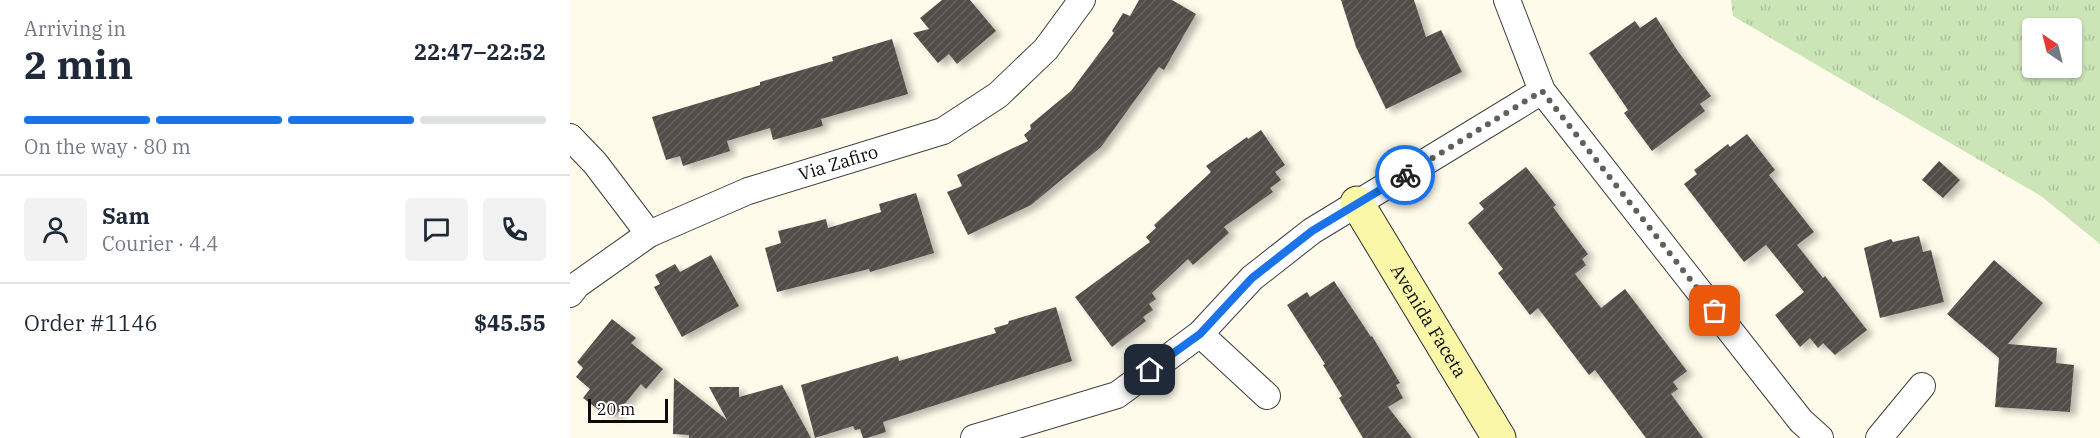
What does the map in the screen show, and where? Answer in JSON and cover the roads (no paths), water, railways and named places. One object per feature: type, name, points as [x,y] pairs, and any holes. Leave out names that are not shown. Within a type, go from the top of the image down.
[{"type":"street","name":"Via Zafiro","points":[[570,294],[576,285],[649,234],[747,191],[943,131],[998,95],[1046,49],[1082,0]]},
{"type":"street","points":[[1507,0],[1542,91],[1801,421],[1820,438]]},
{"type":"street","points":[[974,438],[1117,395],[1200,334],[1252,278],[1312,231],[1542,91]]},
{"type":"street","points":[[570,137],[595,163],[649,234]]},
{"type":"street","name":"Avenida Faceta","points":[[1357,203],[1499,438]]},
{"type":"street","points":[[1200,334],[1267,396]]},
{"type":"street","points":[[1879,438],[1922,386]]}]
